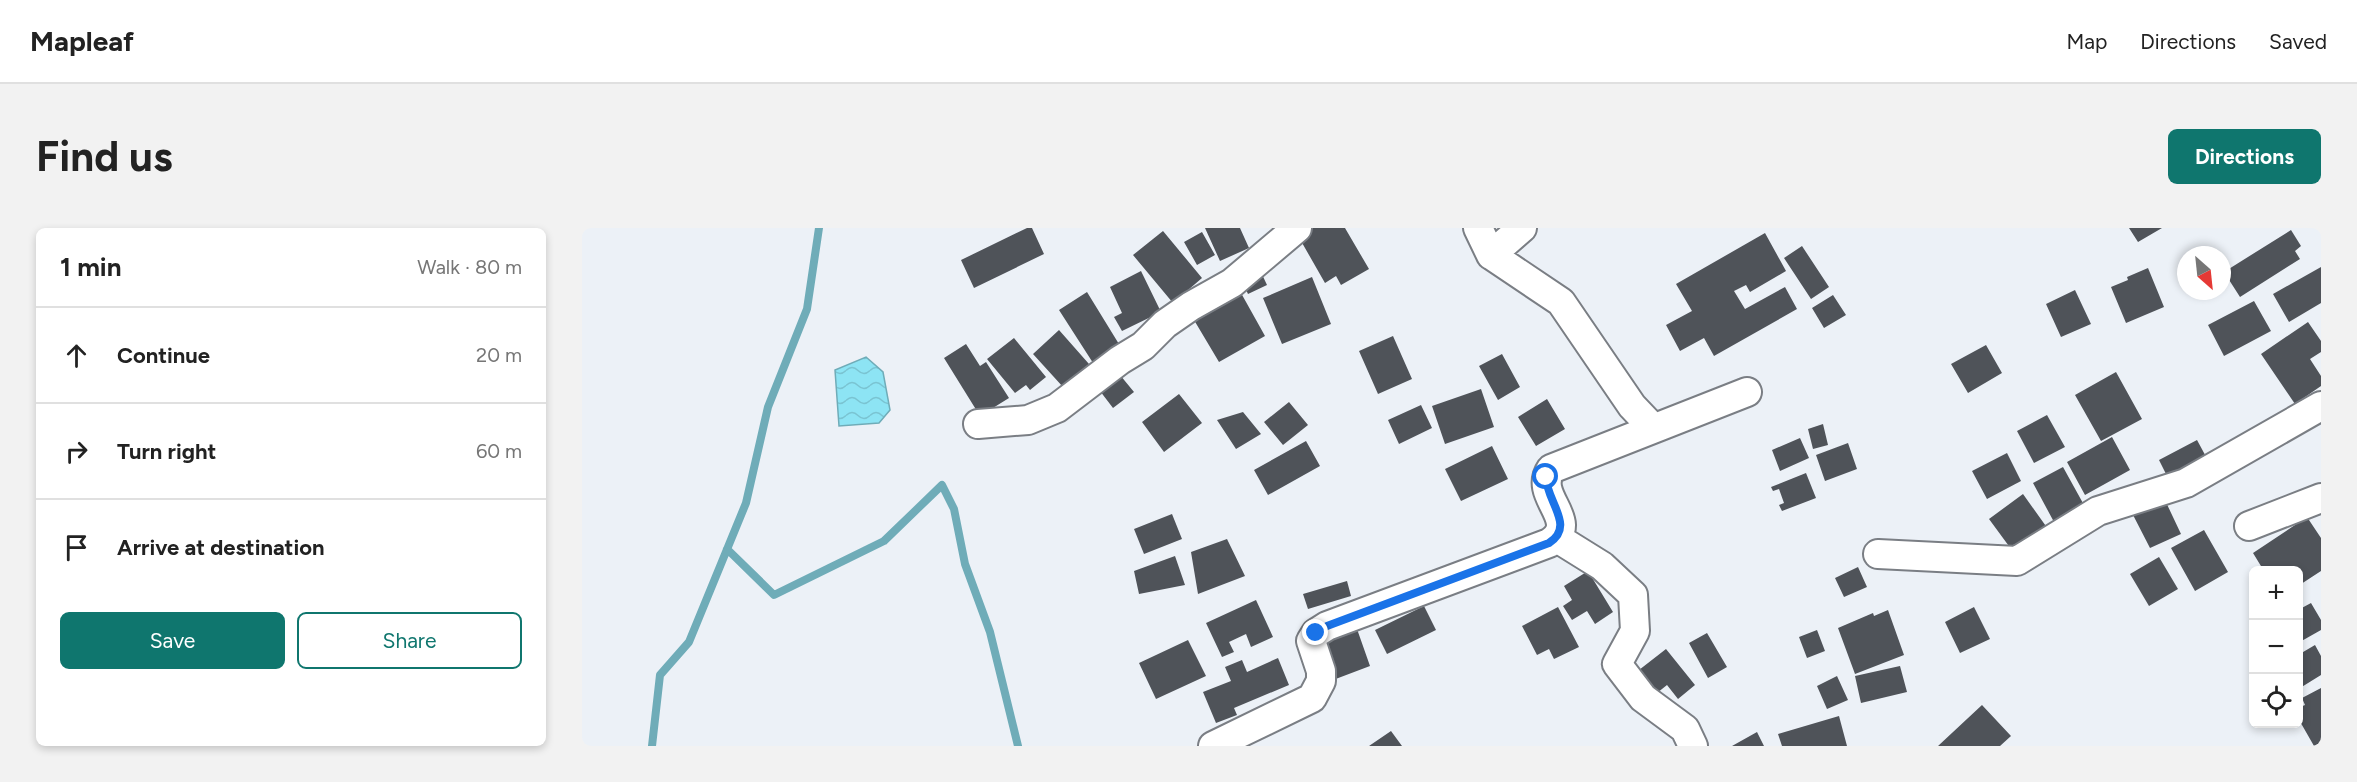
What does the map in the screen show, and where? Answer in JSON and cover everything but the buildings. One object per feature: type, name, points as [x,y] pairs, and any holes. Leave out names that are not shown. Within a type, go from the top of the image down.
[{"type":"street","points":[[978,424],[1028,420],[1057,408],[1120,360],[1143,346],[1165,324],[1232,282],[1297,228]]},
{"type":"street","points":[[1478,228],[1491,255],[1561,302],[1632,406],[1653,428]]},
{"type":"street","points":[[1491,255],[1522,228]]},
{"type":"street","points":[[1213,746],[1312,698],[1321,681],[1321,671],[1311,641],[1316,633],[1327,626],[1549,543],[1557,538],[1561,531],[1561,522],[1546,486],[1546,477],[1551,469],[1747,392]]},
{"type":"street","points":[[1878,554],[2017,561],[2098,510],[2186,483],[2321,406]]},
{"type":"street","points":[[2249,526],[2321,498]]},
{"type":"street","points":[[1557,538],[1602,566],[1633,595],[1635,631],[1617,664],[1643,698],[1684,729],[1693,746]]},
{"type":"water","points":[[866,357],[883,372],[890,410],[879,423],[839,426],[835,370]]},
{"type":"waterway","points":[[652,746],[660,675],[689,642],[746,503],[768,407],[807,309],[819,228]]},
{"type":"waterway","points":[[727,549],[774,595],[884,541],[942,485],[954,509],[965,564],[990,632],[1018,746]]},
{"type":"route","points":[[1316,633],[1327,626],[1549,543],[1557,538],[1561,531],[1561,522],[1546,486],[1546,477]]}]
